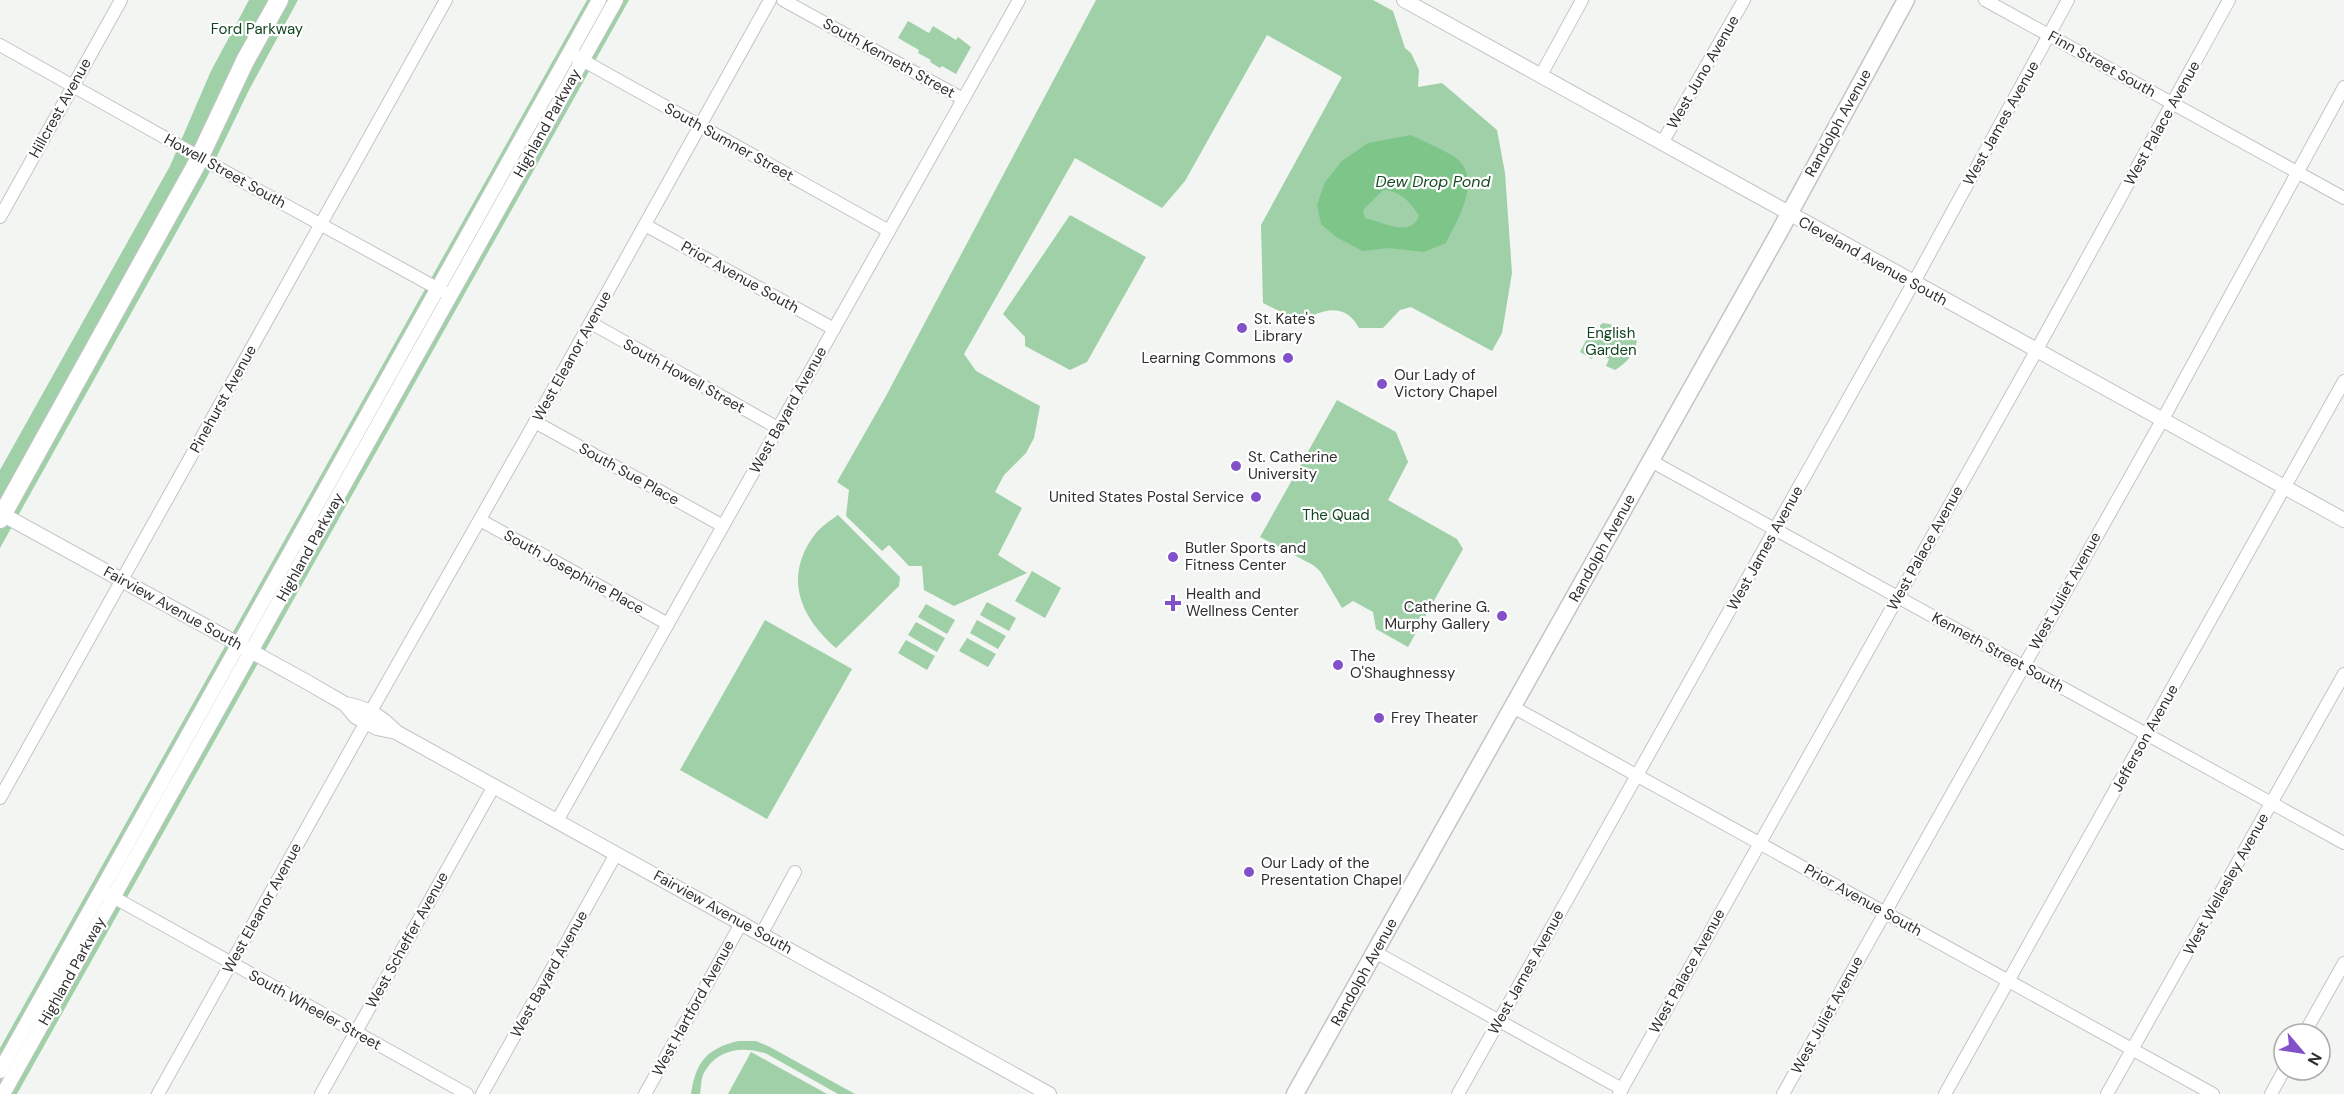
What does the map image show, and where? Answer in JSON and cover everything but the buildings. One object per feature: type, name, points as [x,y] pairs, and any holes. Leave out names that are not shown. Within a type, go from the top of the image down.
[{"type":"main road","points":[[196,156],[224,79],[265,0]]},
{"type":"main road","points":[[1,511],[279,0]]},
{"type":"main road","name":"Randolph Avenue","points":[[1295,1094],[1651,461],[1906,0]]},
{"type":"street","name":"Hillcrest Avenue","points":[[0,217],[121,0]]},
{"type":"street","name":"Pinehurst Avenue","points":[[0,798],[446,0]]},
{"type":"street","name":"Highland Parkway","points":[[444,292],[599,0]]},
{"type":"street","name":"Highland Parkway","points":[[3,1094],[108,894],[444,292],[616,0]]},
{"type":"street","name":"West Eleanor Avenue","points":[[158,1094],[770,0]]},
{"type":"street","name":"South Kenneth Street","points":[[783,0],[963,99]]},
{"type":"street","name":"West Bayard Avenue","points":[[557,821],[1018,0]]},
{"type":"street","name":"Cleveland Avenue South","points":[[1404,0],[1418,4],[1788,214],[2344,520]]},
{"type":"street","points":[[1541,75],[1582,0]]},
{"type":"street","name":"West Juno Avenue","points":[[1662,143],[1744,0]]},
{"type":"street","name":"Finn Street South","points":[[1985,0],[2344,198]]},
{"type":"street","name":"West James Avenue","points":[[1458,1094],[1913,283],[2068,0]]},
{"type":"street","name":"West Palace Avenue","points":[[1620,1091],[2036,351],[2229,0]]},
{"type":"street","name":"Howell Street South","points":[[0,45],[444,292]]},
{"type":"street","name":"South Sumner Street","points":[[569,53],[889,231]]},
{"type":"street","name":"West Juliet Avenue","points":[[1783,1094],[2162,419],[2344,87]]},
{"type":"street","name":"Prior Avenue South","points":[[645,225],[834,329]]},
{"type":"street","name":"South Howell Street","points":[[591,323],[778,428]]},
{"type":"street","name":"Jefferson Avenue","points":[[1945,1094],[2344,381]]},
{"type":"street","name":"South Sue Place","points":[[535,422],[723,526]]},
{"type":"street","name":"Kenneth Street South","points":[[1651,461],[2344,843]]},
{"type":"street","name":"Fairview Avenue South","points":[[1,511],[345,704],[362,707],[369,717],[382,718],[396,732],[1049,1094]]},
{"type":"street","name":"South Josephine Place","points":[[480,520],[668,624]]},
{"type":"street","name":"West Wellesley Avenue","points":[[2108,1094],[2344,674]]},
{"type":"street","name":"Prior Avenue South","points":[[1513,707],[2213,1094]]},
{"type":"street","name":"West Scheffer Avenue","points":[[321,1094],[494,786]]},
{"type":"street","name":"West Bayard Avenue","points":[[482,1094],[616,854]]},
{"type":"street","points":[[762,933],[795,872]]},
{"type":"street","name":"Highland Parkway","points":[[0,1071],[108,894]]},
{"type":"street","name":"South Wheeler Street","points":[[108,894],[467,1094]]},
{"type":"street","name":"West Hartford Avenue","points":[[645,1094],[742,922]]},
{"type":"street","points":[[1375,952],[1620,1091]]},
{"type":"street","points":[[2311,1022],[2344,963]]},
{"type":"green space","name":"Ford Parkway","points":[[249,0],[298,0],[249,90],[206,179],[0,548],[0,470],[170,166],[211,71]]},
{"type":"green space","points":[[587,0],[629,0],[17,1094],[0,1094],[0,1048]]},
{"type":"green space","points":[[1096,0],[1373,0],[1393,11],[1405,48],[1411,53],[1419,70],[1418,87],[1442,83],[1497,130],[1505,173],[1512,273],[1502,333],[1492,351],[1411,307],[1400,310],[1383,328],[1359,328],[1347,314],[1340,311],[1325,311],[1301,322],[1263,303],[1261,225],[1342,77],[1267,35],[1185,181],[1162,208],[1075,158],[964,354],[976,371],[1040,406],[1034,438],[1026,453],[1004,475],[995,492],[1022,508],[998,555],[1027,573],[954,606],[924,590],[922,566],[909,566],[889,545],[882,551],[846,516],[849,490],[837,482],[886,396]]},
{"type":"green space","points":[[908,21],[929,33],[933,26],[956,40],[958,37],[971,47],[956,74],[930,62],[931,60],[918,53],[919,50],[898,38]]},
{"type":"green space","points":[[1070,215],[1146,257],[1087,362],[1070,370],[1025,346],[1025,337],[1003,314]]},
{"type":"green space","name":"English Garden","points":[[1603,323],[1622,329],[1637,341],[1629,358],[1615,370],[1606,366],[1609,359],[1596,352],[1592,359],[1580,352],[1586,340],[1596,335]]},
{"type":"green space","name":"The Quad","points":[[1337,400],[1396,432],[1408,462],[1388,500],[1457,539],[1463,549],[1408,647],[1376,629],[1373,612],[1353,601],[1342,608],[1320,571],[1313,565],[1260,537]]},
{"type":"green space","points":[[838,515],[900,577],[899,586],[836,648],[823,636],[805,609],[798,579],[800,564],[816,533]]},
{"type":"green space","points":[[1032,571],[1061,588],[1045,618],[1015,601]]},
{"type":"green space","points":[[987,602],[1016,618],[1009,631],[980,615]]},
{"type":"green space","points":[[926,604],[955,620],[947,634],[918,617]]},
{"type":"green space","points":[[765,620],[852,669],[767,819],[680,770]]},
{"type":"green space","points":[[977,620],[1006,636],[998,649],[970,633]]},
{"type":"green space","points":[[916,622],[945,638],[937,652],[908,635]]},
{"type":"green space","points":[[967,638],[996,654],[988,667],[959,651]]},
{"type":"green space","points":[[906,640],[935,656],[927,670],[898,653]]},
{"type":"green space","points":[[738,1041],[756,1041],[770,1047],[855,1094],[838,1094],[767,1054],[739,1050],[730,1051],[715,1059],[703,1075],[700,1094],[691,1094],[696,1073],[704,1058],[718,1048]]},
{"type":"green space","points":[[751,1052],[827,1094],[728,1094]]},
{"type":"water","name":"Dew Drop Pond","points":[[1411,135],[1448,153],[1462,164],[1467,175],[1466,198],[1446,243],[1424,252],[1389,248],[1363,251],[1336,237],[1321,224],[1317,205],[1325,182],[1342,161],[1368,143]],"holes":[[[1383,190],[1400,195],[1413,206],[1419,216],[1415,223],[1402,228],[1365,218],[1363,210]]]},
{"type":"place","name":"St. Kate's Library","points":[[1242,328]]},
{"type":"place","name":"Learning Commons","points":[[1288,358]]},
{"type":"place","name":"Our Lady of Victory Chapel","points":[[1382,384]]},
{"type":"place","name":"St. Catherine University","points":[[1236,466]]},
{"type":"place","name":"United States Postal Service","points":[[1256,497]]},
{"type":"place","name":"Butler Sports and Fitness Center","points":[[1173,557]]},
{"type":"place","name":"Health and Wellness Center","points":[[1173,603]]},
{"type":"place","name":"Catherine G. Murphy Gallery","points":[[1502,616]]},
{"type":"place","name":"The O'Shaughnessy","points":[[1338,665]]},
{"type":"place","name":"Frey Theater","points":[[1379,718]]},
{"type":"place","name":"Our Lady of the Presentation Chapel","points":[[1249,872]]}]
